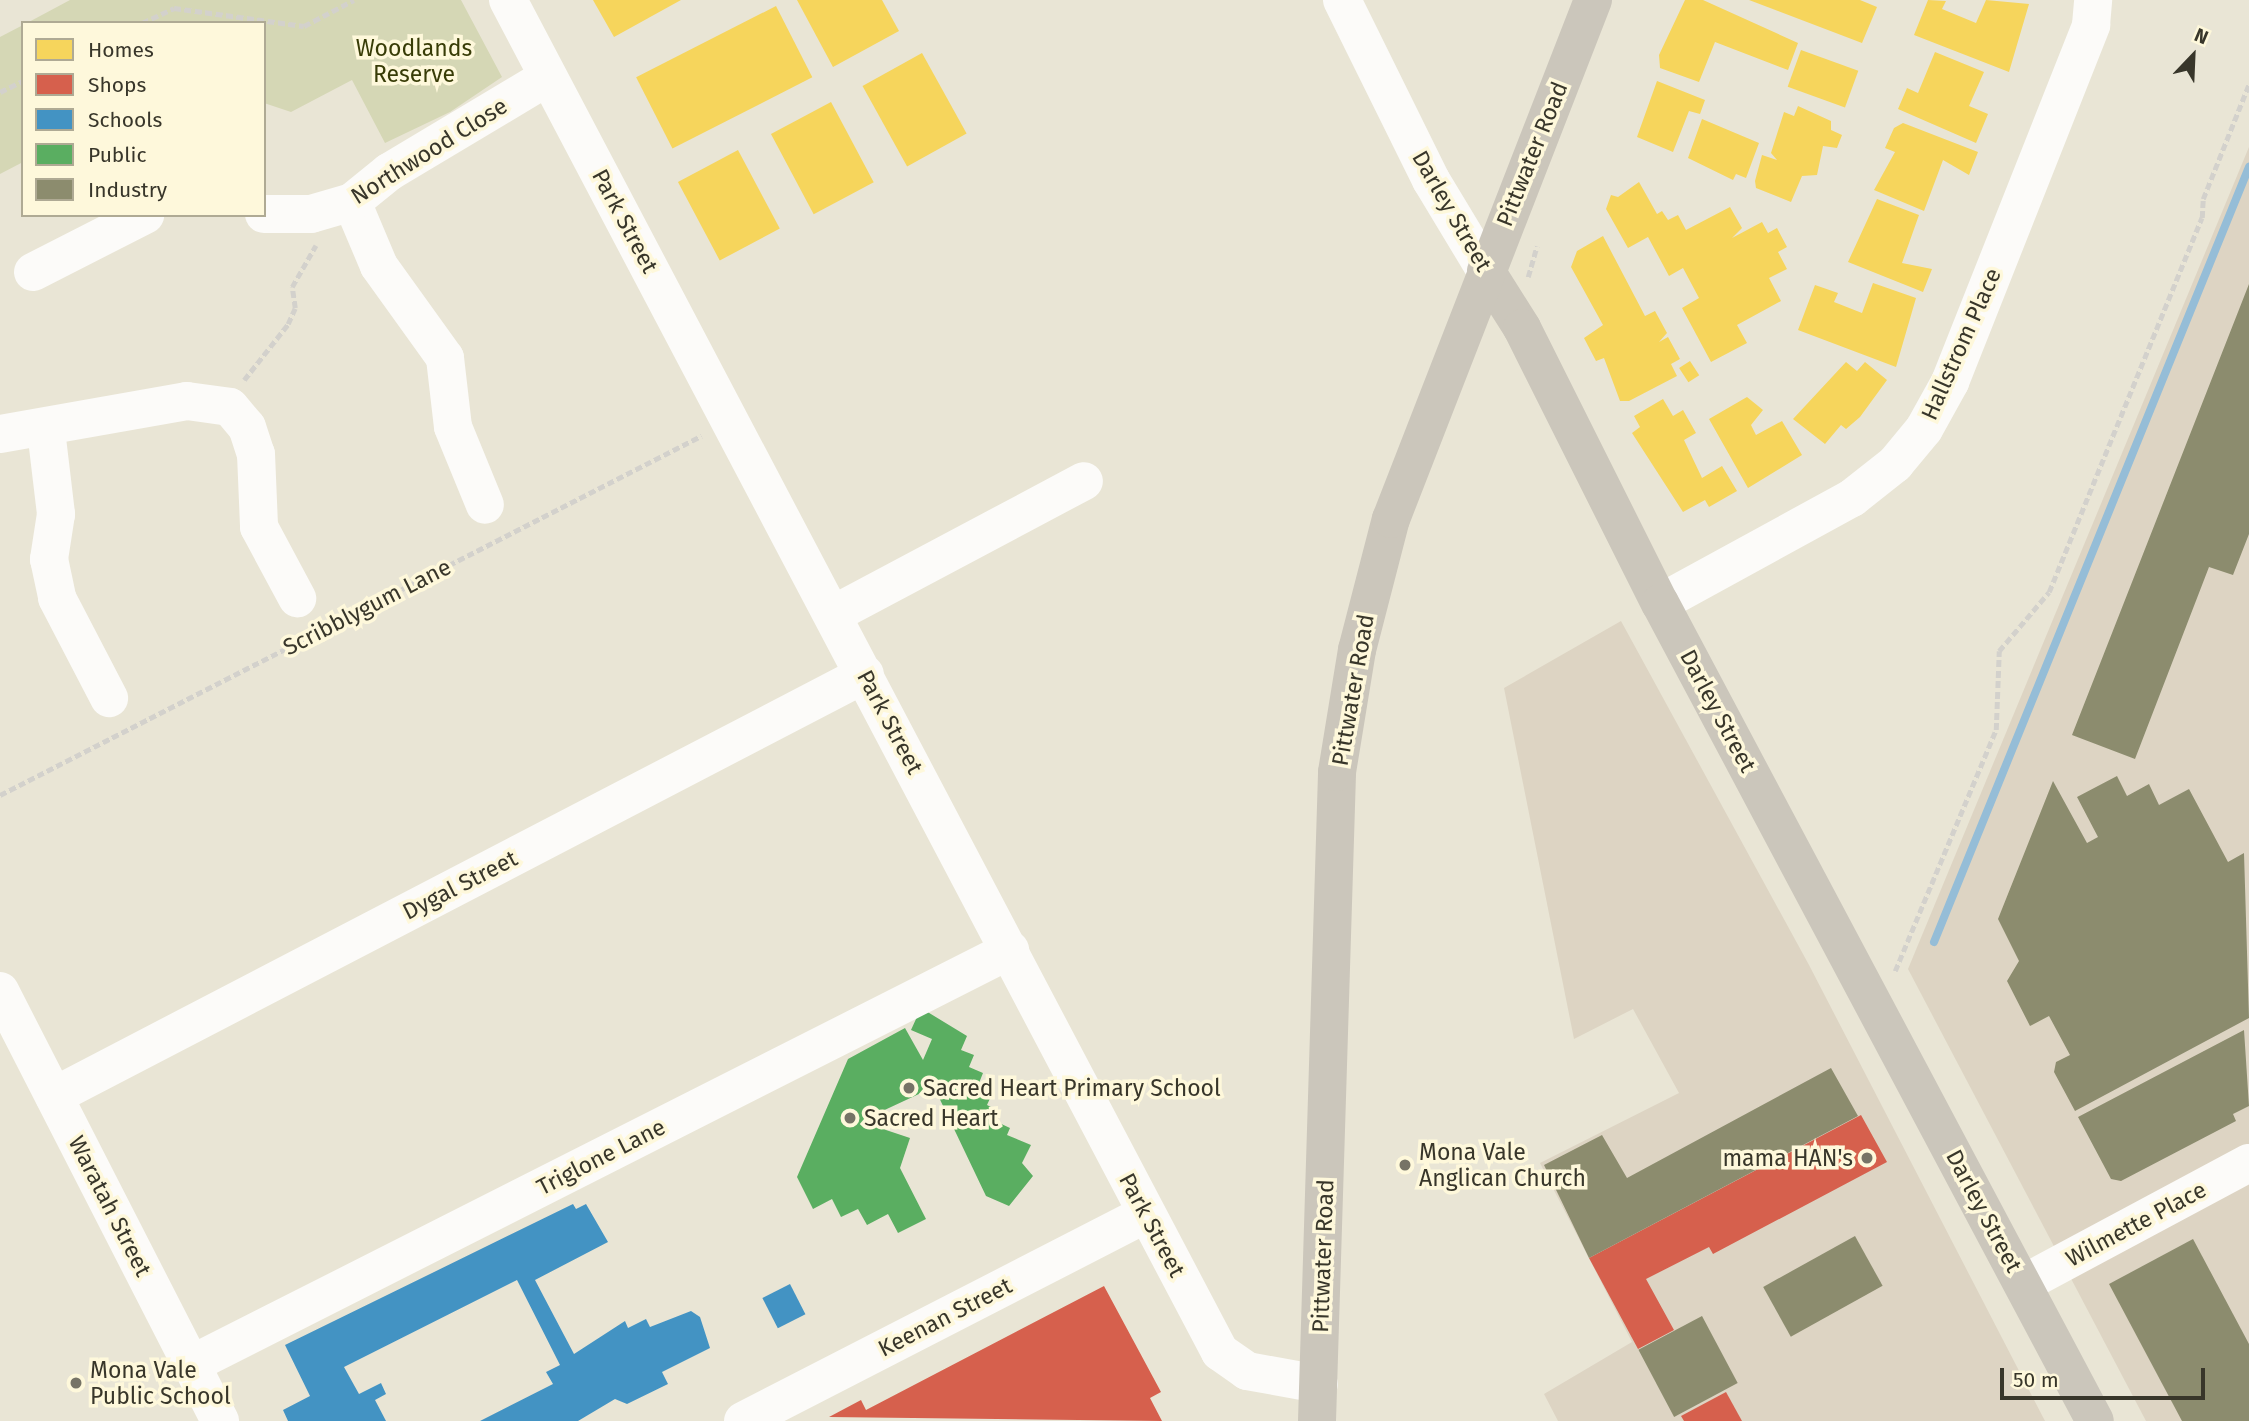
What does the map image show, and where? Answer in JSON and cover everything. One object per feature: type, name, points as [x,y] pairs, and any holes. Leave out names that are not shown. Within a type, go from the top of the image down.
[{"type":"main road","name":"Pittwater Road","points":[[1318,1403],[1337,772],[1357,650],[1391,519],[1593,0]]},
{"type":"main road","name":"Darley Street","points":[[1486,271],[1522,328],[1660,603],[2095,1421]]},
{"type":"street","name":"Park Street","points":[[508,0],[733,419],[1220,1352],[1247,1371],[1318,1403]]},
{"type":"street","name":"Darley Street","points":[[1342,0],[1431,180],[1486,271]]},
{"type":"street","name":"Hallstrom Place","points":[[1660,603],[1852,498],[1895,464],[1924,429],[1950,382],[2076,63],[2093,0]]},
{"type":"street","name":"Northwood Close","points":[[266,214],[311,214],[352,202],[389,172],[548,77]]},
{"type":"street","points":[[352,202],[379,266],[445,358],[453,427],[485,505]]},
{"type":"street","points":[[33,272],[141,217]]},
{"type":"street","points":[[0,433],[47,430],[187,401],[230,407],[247,427],[256,454],[260,527],[297,598]]},
{"type":"street","points":[[47,430],[56,514],[49,559],[57,598],[109,698]]},
{"type":"street","points":[[834,614],[1084,481]]},
{"type":"street","name":"Dygal Street","points":[[54,1096],[865,674]]},
{"type":"street","name":"Triglone Lane","points":[[192,1364],[1010,950]]},
{"type":"street","name":"Waratah Street","points":[[0,991],[220,1421]]},
{"type":"street","name":"Wilmette Place","points":[[2022,1284],[2249,1163]]},
{"type":"street","name":"Keenan Street","points":[[743,1421],[1146,1214]]},
{"type":"path","points":[[146,21],[174,8],[304,26],[354,0]]},
{"type":"path","points":[[0,92],[21,81]]},
{"type":"path","points":[[1895,971],[1996,730],[1999,651],[2049,592],[2171,295],[2249,84]]},
{"type":"path","points":[[230,407],[253,365],[288,324],[295,307],[292,286],[313,252],[316,232]]},
{"type":"path","points":[[1528,278],[1537,246]]},
{"type":"path","name":"Scribblygum Lane","points":[[0,795],[733,419]]},
{"type":"shaded area","points":[[2249,147],[2249,1421],[2146,1421],[1908,969]]},
{"type":"shaded area","points":[[1621,621],[1809,965],[2045,1421],[1558,1421],[1544,1394],[1632,1342],[1540,1163],[1679,1093],[1633,1009],[1574,1039],[1504,688]]},
{"type":"green space","name":"Woodlands Reserve","points":[[70,0],[461,0],[502,77],[450,112],[385,143],[352,80],[291,112],[266,104],[266,21],[31,21]]},
{"type":"green space","points":[[21,26],[21,163],[0,174],[0,37]]},
{"type":"building: Homes","points":[[593,0],[681,0],[614,37]]},
{"type":"building: Homes","points":[[797,0],[882,0],[899,31],[833,67]]},
{"type":"building: Homes","points":[[1685,0],[1703,0],[1798,43],[1788,70],[1715,42],[1699,82],[1660,68],[1659,55]]},
{"type":"building: Homes","points":[[1749,0],[1860,0],[1877,7],[1862,43]]},
{"type":"building: Homes","points":[[1928,0],[1946,1],[1942,9],[1976,23],[1986,0],[2029,4],[2009,72],[1914,35]]},
{"type":"building: Homes","points":[[776,6],[812,77],[672,149],[636,77]]},
{"type":"building: Homes","points":[[1801,50],[1858,71],[1845,108],[1788,87]]},
{"type":"building: Homes","points":[[1935,52],[1984,72],[1969,106],[1988,114],[1976,143],[1898,109],[1907,88],[1918,93]]},
{"type":"building: Homes","points":[[922,53],[967,133],[907,166],[863,86]]},
{"type":"building: Homes","points":[[1657,81],[1705,100],[1700,114],[1689,111],[1673,152],[1637,137]]},
{"type":"building: Homes","points":[[831,102],[874,182],[814,214],[771,134]]},
{"type":"building: Homes","points":[[1798,106],[1831,121],[1831,130],[1842,135],[1837,148],[1823,146],[1817,175],[1802,176],[1791,202],[1756,188],[1755,181],[1762,155],[1777,160],[1771,153],[1784,112],[1794,116]]},
{"type":"building: Homes","points":[[1702,119],[1759,143],[1746,178],[1736,174],[1733,180],[1688,158]]},
{"type":"building: Homes","points":[[1903,123],[1978,152],[1969,175],[1943,160],[1924,211],[1874,190],[1895,152],[1885,148],[1894,128]]},
{"type":"building: Homes","points":[[738,150],[780,229],[720,261],[678,182]]},
{"type":"building: Homes","points":[[1639,182],[1657,214],[1662,211],[1668,220],[1678,215],[1686,230],[1730,207],[1742,228],[1732,238],[1762,222],[1768,233],[1777,228],[1787,247],[1778,252],[1787,269],[1769,278],[1781,301],[1737,325],[1747,343],[1711,362],[1682,308],[1699,298],[1683,268],[1669,276],[1648,237],[1628,248],[1606,209],[1611,195],[1618,197]]},
{"type":"building: Homes","points":[[1877,199],[1919,215],[1902,263],[1932,269],[1923,292],[1848,262]]},
{"type":"building: Homes","points":[[1603,236],[1645,316],[1655,311],[1667,333],[1659,342],[1668,337],[1680,359],[1671,364],[1677,376],[1629,401],[1620,401],[1604,358],[1596,361],[1584,338],[1603,325],[1571,267],[1577,251]]},
{"type":"building: Homes","points":[[1873,283],[1916,298],[1896,367],[1798,330],[1815,285],[1838,293],[1834,302],[1862,313]]},
{"type":"building: Homes","points":[[1690,361],[1699,375],[1688,382],[1679,368]]},
{"type":"building: Homes","points":[[1846,362],[1857,371],[1865,362],[1887,380],[1860,417],[1846,429],[1841,425],[1825,444],[1793,419]]},
{"type":"building: Homes","points":[[1747,397],[1763,410],[1751,425],[1756,435],[1782,421],[1802,455],[1748,488],[1709,419]]},
{"type":"building: Homes","points":[[1663,399],[1673,416],[1683,410],[1696,433],[1684,440],[1702,478],[1722,466],[1737,491],[1709,507],[1705,500],[1683,512],[1632,433],[1640,427],[1634,416]]},
{"type":"building: Shops","points":[[1861,1115],[1887,1162],[1713,1254],[1709,1247],[1646,1279],[1674,1330],[1638,1349],[1589,1258]]},
{"type":"building: Shops","points":[[1104,1286],[1161,1392],[1150,1398],[1162,1421],[829,1417],[861,1400],[866,1410]]},
{"type":"building: Shops","points":[[1726,1392],[1742,1421],[1684,1421],[1681,1416]]},
{"type":"building: Schools","points":[[573,1204],[576,1209],[586,1204],[608,1242],[535,1280],[574,1354],[625,1321],[628,1328],[646,1319],[650,1327],[691,1311],[700,1317],[710,1348],[662,1372],[668,1384],[627,1404],[615,1399],[578,1421],[480,1421],[553,1384],[546,1372],[560,1365],[517,1280],[344,1367],[359,1394],[381,1383],[386,1394],[375,1400],[386,1421],[288,1421],[283,1410],[310,1396],[285,1345]]},
{"type":"building: Schools","points":[[790,1284],[805,1314],[778,1328],[762,1298]]},
{"type":"building: Public","name":"Sacred Heart","points":[[921,1008],[967,1036],[961,1050],[974,1055],[969,1067],[983,1073],[977,1088],[992,1094],[987,1105],[999,1111],[995,1121],[1010,1128],[1007,1135],[1031,1145],[1022,1163],[1033,1176],[1009,1206],[986,1196],[934,1087],[876,1114],[883,1129],[910,1138],[900,1168],[926,1219],[898,1233],[888,1214],[867,1225],[858,1209],[841,1217],[832,1199],[813,1209],[797,1177],[848,1059],[905,1028],[923,1060],[932,1039],[911,1030]]},
{"type":"building: Industry","points":[[2249,284],[2249,534],[2233,575],[2209,567],[2135,759],[2072,735]]},
{"type":"building: Industry","points":[[2117,776],[2127,796],[2149,784],[2159,805],[2189,789],[2228,862],[2244,853],[2249,1018],[2075,1111],[2054,1072],[2056,1062],[2070,1055],[2049,1016],[2030,1026],[2007,981],[2019,961],[1998,919],[2053,781],[2087,843],[2098,837],[2077,797]]},
{"type":"building: Industry","points":[[2244,1030],[2249,1106],[2233,1114],[2236,1121],[2121,1181],[2111,1179],[2078,1117]]},
{"type":"building: Industry","points":[[1831,1068],[1858,1116],[1589,1258],[1544,1165],[1602,1135],[1627,1178]]},
{"type":"building: Industry","points":[[1855,1236],[1883,1286],[1791,1337],[1763,1287]]},
{"type":"building: Industry","points":[[2193,1239],[2249,1344],[2249,1421],[2182,1421],[2109,1284]]},
{"type":"building: Industry","points":[[1702,1316],[1738,1383],[1674,1417],[1638,1350]]},
{"type":"waterway","points":[[1934,942],[2249,167]]},
{"type":"place","name":"Sacred Heart Primary School","points":[[909,1088]]},
{"type":"place","name":"Sacred Heart","points":[[850,1118]]},
{"type":"place","name":"mama HAN's","points":[[1867,1158]]},
{"type":"place","name":"Mona Vale Anglican Church","points":[[1405,1165]]},
{"type":"place","name":"Mona Vale Public School","points":[[76,1383]]}]
